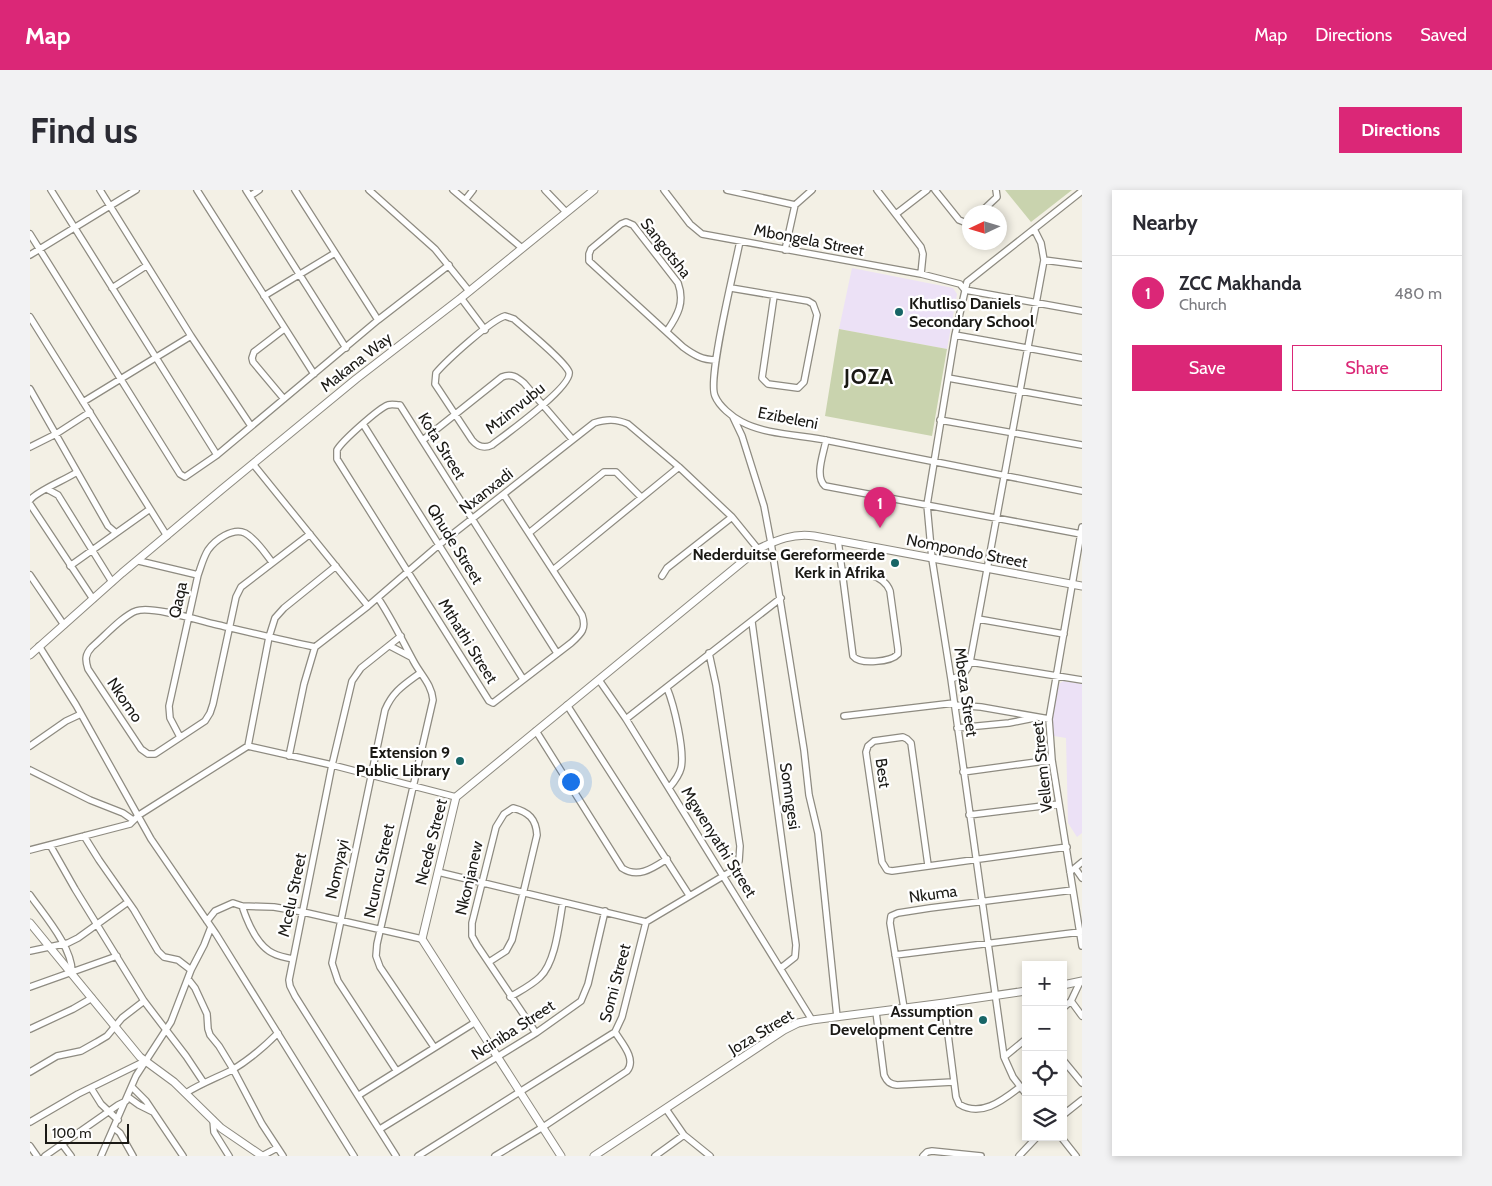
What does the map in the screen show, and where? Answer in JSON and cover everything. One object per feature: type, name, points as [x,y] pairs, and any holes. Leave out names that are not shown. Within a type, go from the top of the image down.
[{"type":"street","points":[[51,190],[217,455]]},
{"type":"street","points":[[100,190],[146,266],[251,426]]},
{"type":"street","points":[[30,256],[136,190]]},
{"type":"street","points":[[198,190],[314,374]]},
{"type":"street","points":[[246,190],[346,348]]},
{"type":"street","points":[[250,196],[259,190]]},
{"type":"street","points":[[295,190],[378,320]]},
{"type":"street","points":[[369,190],[430,244],[469,291]]},
{"type":"street","points":[[453,190],[522,248]]},
{"type":"street","points":[[466,199],[474,190]]},
{"type":"street","points":[[545,190],[566,212]]},
{"type":"street","name":"Makana Way","points":[[33,649],[356,379],[461,298],[594,190]]},
{"type":"street","name":"Mbongela Street","points":[[664,190],[696,231],[708,235],[921,274],[960,284],[964,290],[1082,311]]},
{"type":"street","points":[[727,190],[795,205]]},
{"type":"street","points":[[762,198],[763,190]]},
{"type":"street","points":[[785,250],[795,205],[812,190]]},
{"type":"street","points":[[877,190],[921,247],[923,254],[921,274]]},
{"type":"street","points":[[896,214],[927,190]]},
{"type":"street","points":[[935,190],[962,221]]},
{"type":"street","points":[[988,205],[997,197],[996,190]]},
{"type":"street","points":[[964,290],[967,282],[1082,191]]},
{"type":"street","name":"Sangotsha","points":[[667,331],[678,316],[682,302],[682,292],[678,283],[632,225],[626,222],[621,224],[591,249],[589,261],[683,347],[697,357],[706,360],[716,360]]},
{"type":"street","points":[[951,679],[966,671],[970,662],[997,517],[1044,260],[1034,229]]},
{"type":"street","points":[[30,234],[182,476],[187,477],[217,455],[378,320],[449,265]]},
{"type":"street","name":"Ezibeleni","points":[[740,241],[712,387],[717,401],[734,417],[760,429],[826,440],[1082,491]]},
{"type":"street","points":[[264,296],[335,253]]},
{"type":"street","points":[[1044,260],[1082,265]]},
{"type":"street","points":[[112,288],[146,266]]},
{"type":"street","points":[[731,288],[808,301],[813,304],[817,315],[804,382],[798,388],[768,384],[762,378],[774,296]]},
{"type":"street","name":"Mbeza Street","points":[[964,290],[940,420],[927,505],[932,558],[951,679],[1004,1057],[1008,1068],[1022,1089]]},
{"type":"street","points":[[461,298],[485,330]]},
{"type":"street","points":[[30,317],[167,536]]},
{"type":"street","name":"Mzimvubu","points":[[502,317],[512,317],[566,367],[569,372],[567,380],[543,404],[487,447],[475,443],[438,390],[436,384],[436,373],[485,330],[502,317]]},
{"type":"street","points":[[284,329],[254,352],[252,358],[253,362],[284,399]]},
{"type":"street","points":[[955,335],[1082,358]]},
{"type":"street","points":[[83,402],[191,336]]},
{"type":"street","points":[[423,440],[502,377],[510,375],[516,376],[543,404],[572,439]]},
{"type":"street","points":[[948,378],[1082,402]]},
{"type":"street","points":[[30,389],[108,526],[115,532]]},
{"type":"street","name":"Kota Street","points":[[337,459],[336,454],[339,447],[363,424],[384,407],[393,404],[400,405],[557,653]]},
{"type":"street","points":[[30,447],[56,434],[90,412]]},
{"type":"street","points":[[734,417],[742,436],[764,506],[781,598],[810,803],[818,833],[838,1017]]},
{"type":"street","name":"Nxanxadi","points":[[315,647],[378,598],[440,544],[572,439],[594,423],[605,420],[620,420],[628,424],[679,467],[732,517],[758,549]]},
{"type":"street","points":[[940,420],[1082,445]]},
{"type":"street","name":"Qhude Street","points":[[363,424],[523,679]]},
{"type":"street","points":[[826,440],[820,479],[826,486],[1081,534]]},
{"type":"street","name":"Mthathi Street","points":[[337,459],[489,701],[493,703],[571,643],[582,633],[585,625],[582,615],[504,495]]},
{"type":"street","points":[[253,464],[368,606]]},
{"type":"street","points":[[553,570],[679,467]]},
{"type":"street","points":[[77,472],[34,495],[30,502],[33,515],[93,600]]},
{"type":"street","points":[[529,533],[604,472],[616,472],[641,497]]},
{"type":"street","points":[[47,489],[58,495],[112,582]]},
{"type":"street","points":[[70,566],[115,532],[150,509]]},
{"type":"street","points":[[662,576],[667,568],[732,517]]},
{"type":"street","name":"Vellem Street","points":[[1082,527],[1048,719],[1059,804],[1073,870],[1073,890],[1082,946]]},
{"type":"street","name":"Qaqa","points":[[180,737],[172,724],[169,711],[198,575],[209,549],[225,536],[236,531],[248,534],[272,562]]},
{"type":"street","points":[[230,628],[236,597],[241,587],[310,534]]},
{"type":"street","name":"Nompondo Street","points":[[789,536],[804,534],[1082,586]]},
{"type":"street","name":"Ncede Street","points":[[422,939],[456,797],[758,549],[789,536]]},
{"type":"street","points":[[838,540],[853,656],[856,660],[862,662],[894,658],[898,654],[898,649],[890,591],[887,583],[865,573],[843,571]]},
{"type":"street","points":[[139,560],[198,575]]},
{"type":"street","points":[[248,746],[269,637],[278,614],[336,566]]},
{"type":"street","points":[[30,575],[64,625]]},
{"type":"street","points":[[378,598],[401,636],[420,673]]},
{"type":"street","points":[[626,719],[781,598]]},
{"type":"street","name":"Nkomo","points":[[230,628],[210,713],[205,721],[155,754],[144,753],[88,669],[86,658],[87,652],[92,647],[135,611],[154,610],[315,647]]},
{"type":"street","points":[[978,619],[1064,634]]},
{"type":"street","name":"Somngesi","points":[[752,622],[796,945],[795,957],[781,968]]},
{"type":"street","name":"Mcelu Street","points":[[396,1156],[290,986],[289,980],[332,765],[353,678],[361,668],[401,636]]},
{"type":"street","points":[[390,646],[411,657]]},
{"type":"street","points":[[289,756],[304,684],[315,647]]},
{"type":"street","points":[[33,649],[81,714],[151,839],[209,924],[354,1156]]},
{"type":"street","points":[[438,872],[646,922],[736,867],[739,861],[740,846],[716,685],[709,653]]},
{"type":"street","points":[[970,662],[1082,680]]},
{"type":"street","name":"Ncuncu Street","points":[[420,673],[431,687],[432,707],[412,786],[376,950],[380,967],[434,1047]]},
{"type":"street","name":"Nomyayi","points":[[396,1070],[334,974],[332,963],[371,774],[390,698],[403,685],[420,673]]},
{"type":"street","name":"Mgwenyathi Street","points":[[599,680],[626,719],[812,1020]]},
{"type":"street","points":[[667,688],[674,706],[682,762],[679,774],[669,788]]},
{"type":"street","points":[[844,716],[954,704],[981,706],[1048,719]]},
{"type":"street","points":[[567,705],[690,895]]},
{"type":"street","points":[[30,746],[66,721],[81,714]]},
{"type":"street","points":[[958,728],[1009,724],[1035,717]]},
{"type":"street","points":[[536,731],[622,868],[630,872],[641,872],[667,859]]},
{"type":"street","name":"Best","points":[[928,865],[911,743],[903,737],[874,741],[868,746],[866,752],[884,867],[887,870],[892,871],[1067,847]]},
{"type":"street","points":[[30,850],[123,826],[248,746],[371,774],[456,797]]},
{"type":"street","points":[[963,772],[1052,760]]},
{"type":"street","points":[[30,770],[90,800],[123,813],[133,820]]},
{"type":"street","points":[[969,815],[1059,804]]},
{"type":"street","name":"Nkonjanew","points":[[523,892],[535,842],[536,827],[529,814],[514,808],[504,814],[496,827],[472,923],[472,936],[510,997],[536,1033]]},
{"type":"street","points":[[84,836],[158,951],[164,957],[178,960],[191,970]]},
{"type":"street","points":[[50,845],[70,882],[144,1001],[204,1083]]},
{"type":"street","points":[[1082,862],[1073,870],[1082,878]]},
{"type":"street","name":"Nkuma","points":[[904,1008],[890,923],[893,915],[982,901],[1073,890]]},
{"type":"street","points":[[488,962],[500,955],[509,946],[523,892]]},
{"type":"street","points":[[30,895],[63,944],[70,958],[72,973]]},
{"type":"street","points":[[30,951],[50,948],[78,938],[128,902]]},
{"type":"street","points":[[510,997],[540,978],[545,971],[554,948],[563,902]]},
{"type":"street","points":[[102,1156],[132,1087],[171,1022],[191,970],[204,945],[209,924],[215,911],[232,903],[242,906],[274,907],[303,912],[422,939],[474,1023],[561,1156]]},
{"type":"street","points":[[242,906],[251,927],[264,946],[276,955],[292,959]]},
{"type":"street","name":"Nciniba Street","points":[[380,1129],[536,1033],[583,998],[605,912]]},
{"type":"street","name":"Somi Street","points":[[495,1156],[543,1127],[630,1068],[631,1062],[628,1054],[615,1032],[622,1017],[646,922]]},
{"type":"street","points":[[30,923],[146,1061],[186,1093],[221,1128],[262,1156],[277,1148]]},
{"type":"street","points":[[895,955],[1080,932]]},
{"type":"street","points":[[30,987],[117,956]]},
{"type":"street","points":[[188,979],[195,988],[207,1014],[210,1035],[233,1069],[262,1124],[283,1156]]},
{"type":"street","points":[[1067,984],[1081,981]]},
{"type":"street","points":[[1065,1006],[1071,1001],[1081,981]]},
{"type":"street","name":"Joza Street","points":[[594,1156],[784,1030],[798,1024],[812,1020],[1022,992]]},
{"type":"street","points":[[30,1029],[92,998]]},
{"type":"street","points":[[30,1072],[57,1056],[81,1051],[107,1036],[122,1018],[144,1001]]},
{"type":"street","points":[[1071,1001],[1082,1016]]},
{"type":"street","points":[[944,1003],[956,1097],[959,1104],[968,1108],[991,1107],[1020,1087]]},
{"type":"street","points":[[876,1012],[884,1075],[887,1081],[897,1085],[954,1082]]},
{"type":"street","points":[[359,1095],[396,1070],[474,1023]]},
{"type":"street","points":[[418,1156],[615,1032]]},
{"type":"street","points":[[186,1093],[233,1069],[266,1046],[278,1033]]},
{"type":"street","points":[[1004,1057],[1022,1042]]},
{"type":"street","points":[[30,1122],[91,1088],[146,1061]]},
{"type":"street","points":[[1067,1065],[1082,1083]]},
{"type":"street","points":[[132,1087],[146,1101],[183,1156]]},
{"type":"street","points":[[91,1088],[101,1104],[118,1120]]},
{"type":"street","points":[[44,1156],[127,1099]]},
{"type":"street","points":[[127,1099],[153,1112]]},
{"type":"street","points":[[1067,1111],[1082,1100]]},
{"type":"street","points":[[666,1108],[684,1136],[710,1156]]},
{"type":"street","points":[[213,1120],[214,1132],[229,1156]]},
{"type":"street","points":[[114,1128],[120,1133],[133,1156]]},
{"type":"street","points":[[655,1156],[684,1136]]},
{"type":"street","points":[[1019,1156],[1033,1141]]},
{"type":"street","points":[[1064,1141],[1076,1156]]},
{"type":"street","points":[[62,1144],[72,1156]]},
{"type":"street","points":[[30,1146],[37,1156]]},
{"type":"street","points":[[923,1156],[927,1152],[932,1151],[981,1156]]},
{"type":"shaded area","name":"Khutliso Daniels Secondary School","points":[[852,268],[953,288],[957,294],[947,349],[839,329]]},
{"type":"shaded area","points":[[1063,681],[1082,684],[1082,833],[1077,837],[1068,823],[1066,738],[1054,736],[1051,718],[1059,684]]},
{"type":"green space","points":[[1005,190],[1072,190],[1031,222]]},
{"type":"green space","points":[[839,329],[947,349],[932,436],[825,416]]},
{"type":"place","name":"Khutliso Daniels Secondary School","points":[[899,312]]},
{"type":"place","name":"ZCC Makhanda","points":[[880,528]]},
{"type":"place","name":"Nederduitse Gereformeerde Kerk in Afrika","points":[[895,563]]},
{"type":"place","name":"Extension 9 Public Library","points":[[460,761]]},
{"type":"place","name":"Assumption Development Centre","points":[[983,1020]]},
{"type":"district","name":"JOZA","points":[[869,376]]}]
